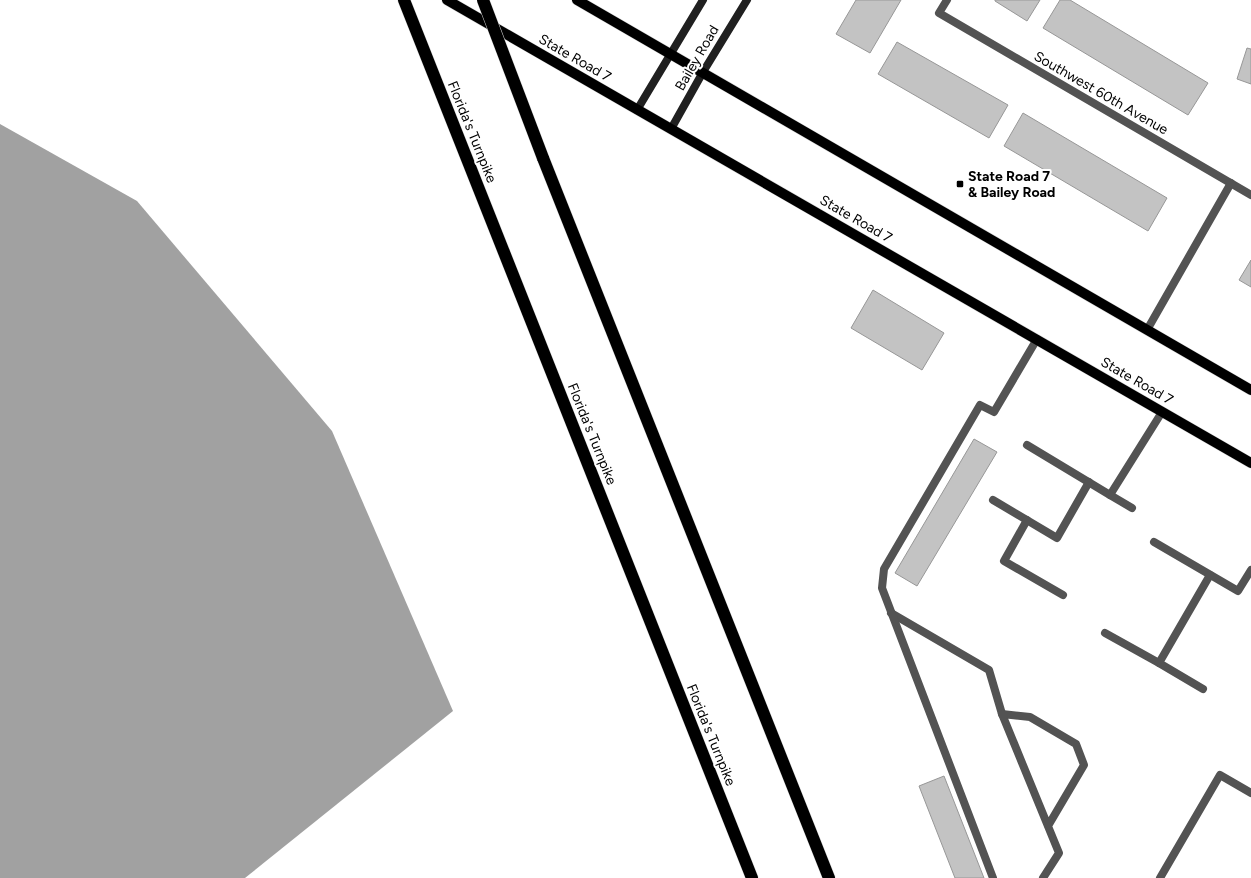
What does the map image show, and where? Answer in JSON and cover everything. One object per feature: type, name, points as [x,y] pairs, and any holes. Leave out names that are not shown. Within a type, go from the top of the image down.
[{"type":"highway","name":"Florida's Turnpike","points":[[404,0],[752,878]]},
{"type":"highway","points":[[482,0],[543,158],[829,878]]},
{"type":"main road","name":"State Road 7","points":[[447,0],[1251,463]]},
{"type":"main road","points":[[577,0],[1251,390]]},
{"type":"street","name":"Bailey Road","points":[[637,110],[703,0]]},
{"type":"street","name":"Bailey Road","points":[[671,129],[703,72],[747,0]]},
{"type":"street","name":"Southwest 60th Avenue","points":[[946,0],[939,13],[1251,195]]},
{"type":"street","points":[[1146,330],[1231,183]]},
{"type":"street","points":[[993,878],[882,588],[884,569],[980,405],[994,412],[1036,340]]},
{"type":"street","points":[[1110,495],[1162,412]]},
{"type":"street","points":[[1027,446],[1132,508]]},
{"type":"street","points":[[993,500],[1057,538],[1089,482]]},
{"type":"street","points":[[1027,520],[1004,561],[1063,595]]},
{"type":"street","points":[[1154,542],[1238,591],[1251,570]]},
{"type":"street","points":[[1158,663],[1210,575]]},
{"type":"street","points":[[891,613],[989,670],[1002,714],[1058,853],[1043,878]]},
{"type":"street","points":[[1105,633],[1203,689]]},
{"type":"street","points":[[1002,714],[1030,717],[1076,744],[1084,765],[1048,826]]},
{"type":"street","points":[[1160,878],[1220,775],[1251,793]]},
{"type":"shaded area","points":[[0,124],[137,201],[332,431],[453,711],[245,878],[0,878]]},
{"type":"building","points":[[856,0],[901,0],[870,53],[836,34]]},
{"type":"building","points":[[995,0],[1040,0],[1027,21]]},
{"type":"building","points":[[1060,0],[1070,0],[1208,83],[1188,115],[1043,28]]},
{"type":"building","points":[[897,42],[1008,105],[989,138],[878,74]]},
{"type":"building","points":[[1247,48],[1251,49],[1251,84],[1237,79]]},
{"type":"building","points":[[1023,113],[1167,198],[1148,231],[1004,146]]},
{"type":"building","points":[[1251,260],[1251,287],[1239,280]]},
{"type":"building","points":[[873,290],[944,333],[922,370],[851,328]]},
{"type":"building","points":[[974,439],[997,452],[917,586],[895,573]]},
{"type":"building","points":[[944,776],[984,878],[955,878],[919,786]]},
{"type":"place","name":"State Road 7 & Bailey Road","points":[[960,184]]}]
